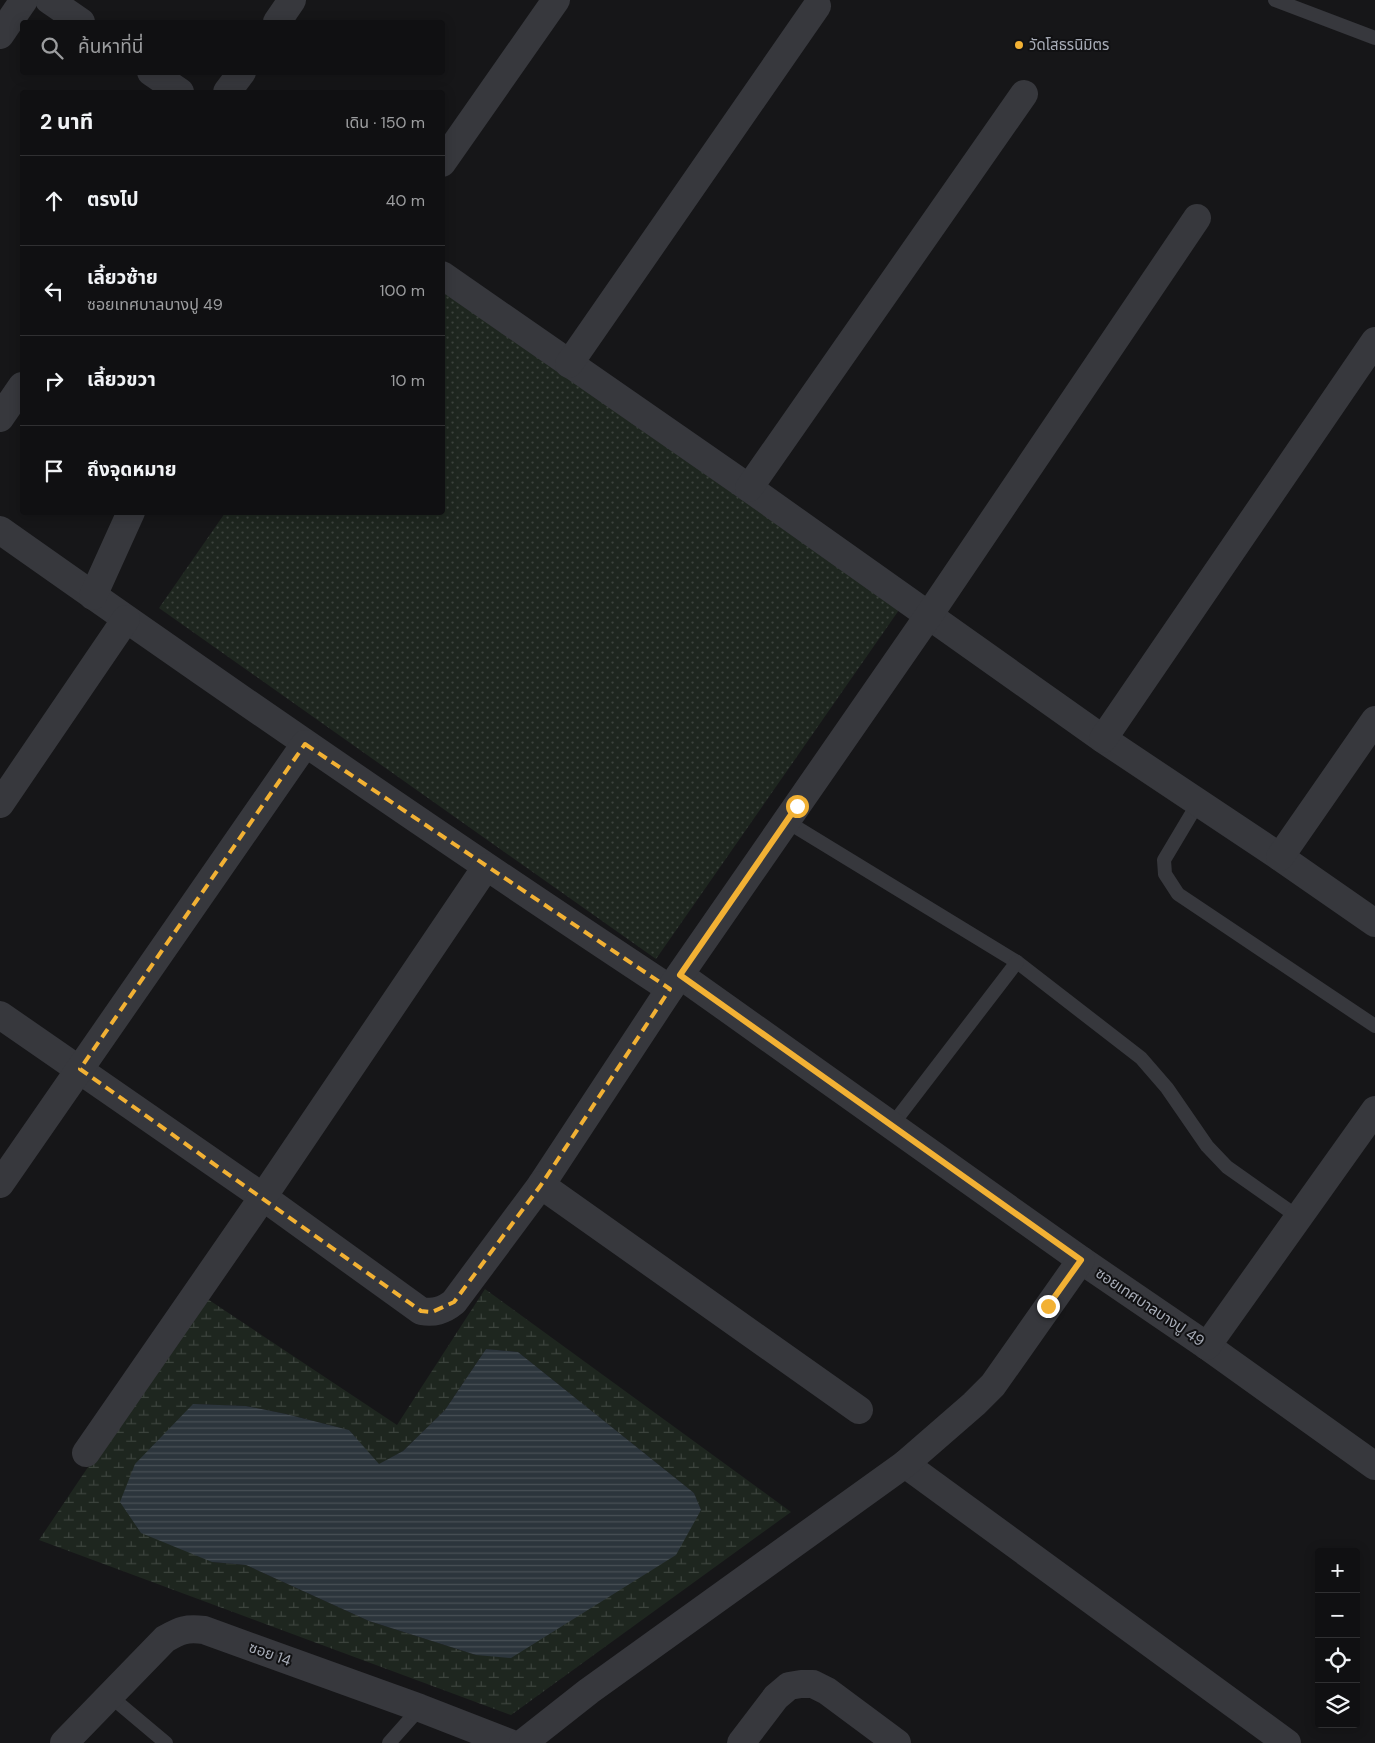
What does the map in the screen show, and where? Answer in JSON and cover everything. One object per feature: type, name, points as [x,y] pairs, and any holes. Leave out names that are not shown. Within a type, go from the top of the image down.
[{"type":"street","points":[[0,35],[24,0]]},
{"type":"street","points":[[49,0],[78,20]]},
{"type":"street","points":[[278,20],[292,0]]},
{"type":"street","points":[[445,159],[556,0]]},
{"type":"street","points":[[570,364],[817,6]]},
{"type":"street","points":[[155,75],[177,90]]},
{"type":"street","points":[[229,90],[240,75]]},
{"type":"street","points":[[749,488],[1024,94]]},
{"type":"street","points":[[0,1015],[263,1197],[421,1311],[444,1310],[454,1302],[541,1185],[675,982],[929,615],[1197,218]]},
{"type":"street","points":[[445,277],[749,488],[1103,739],[1280,857],[1375,924]]},
{"type":"street","points":[[1103,739],[1375,341]]},
{"type":"street","points":[[0,418],[20,389]]},
{"type":"street","points":[[93,596],[130,515]]},
{"type":"street","name":"ซอยเทศบาลบางปู 49","points":[[0,530],[305,744],[486,867],[675,982],[892,1125],[1375,1466]]},
{"type":"street","points":[[0,804],[126,619]]},
{"type":"street","points":[[1280,857],[1375,720]]},
{"type":"street","points":[[0,1184],[305,744]]},
{"type":"street","points":[[86,1453],[263,1197],[486,867]]},
{"type":"street","points":[[1207,1346],[1375,1110]]},
{"type":"street","points":[[541,1185],[858,1410]]},
{"type":"street","points":[[523,1743],[589,1691],[905,1464],[993,1385],[1081,1260]]},
{"type":"street","points":[[905,1464],[1287,1743]]},
{"type":"street","name":"ซอย 14","points":[[64,1743],[166,1640],[180,1631],[190,1628],[204,1630],[420,1708],[510,1743]]},
{"type":"street","points":[[741,1743],[776,1697],[789,1686],[813,1684],[827,1691],[897,1743]]},
{"type":"lane","points":[[1275,0],[1375,38]]},
{"type":"lane","points":[[1198,803],[1164,860],[1165,874],[1178,894],[1375,1026]]},
{"type":"lane","points":[[786,821],[1017,962],[1141,1058],[1167,1088],[1207,1146],[1227,1167],[1298,1218]]},
{"type":"lane","points":[[892,1125],[1017,962]]},
{"type":"lane","points":[[110,1696],[166,1743]]},
{"type":"lane","points":[[389,1743],[420,1708]]},
{"type":"highlighted area","points":[[305,744],[670,989],[541,1185],[454,1302],[432,1312],[421,1311],[80,1069]]},
{"type":"green space","points":[[445,290],[899,610],[656,959],[159,608],[224,515],[445,515]]},
{"type":"green space","points":[[485,1289],[791,1512],[511,1715],[39,1540],[203,1296],[397,1425]],"holes":[[[486,1349],[518,1352],[694,1493],[701,1510],[476,1655],[369,1621],[246,1565],[212,1562],[193,1404],[246,1406],[349,1430],[378,1465],[403,1451],[445,1410]]]},
{"type":"shaded area","points":[[486,1349],[518,1352],[694,1493],[701,1510],[676,1555],[511,1658],[476,1655],[369,1621],[246,1565],[212,1562],[141,1533],[120,1502],[135,1464],[193,1404],[246,1406],[349,1430],[379,1464],[403,1451],[445,1410]]},
{"type":"place","name":"วัดโสธรนิมิตร","points":[[1019,45]]},
{"type":"route","points":[[797,806],[680,975],[1081,1260],[1048,1306]]}]
